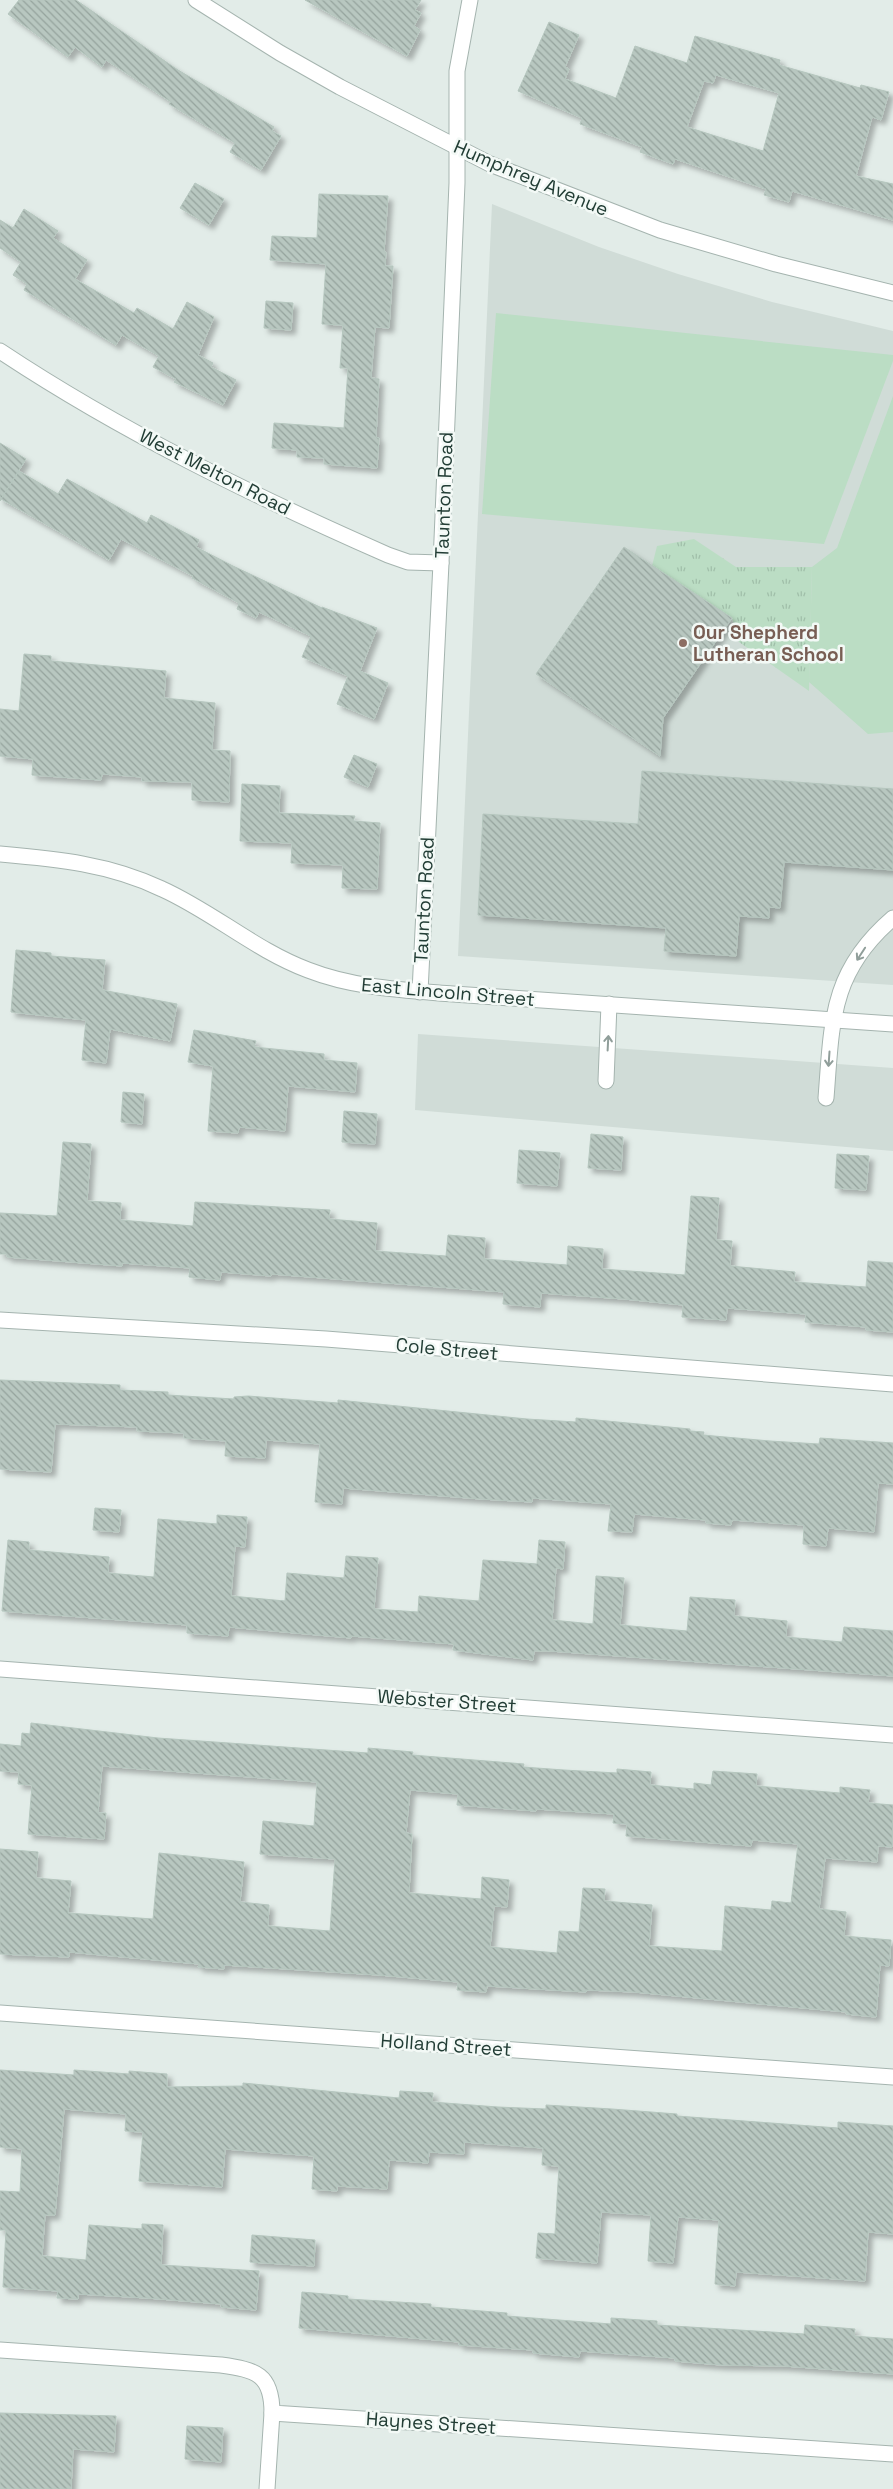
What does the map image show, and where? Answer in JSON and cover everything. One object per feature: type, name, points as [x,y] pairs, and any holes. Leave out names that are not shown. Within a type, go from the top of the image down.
[{"type":"street","name":"Humphrey Avenue","points":[[196,0],[289,58],[490,164],[660,230],[776,264],[893,293]]},
{"type":"street","name":"Taunton Road","points":[[420,992],[442,563],[457,183],[457,71],[470,0]]},
{"type":"street","name":"West Melton Road","points":[[0,351],[93,408],[244,489],[388,555],[408,562],[442,563]]},
{"type":"street","name":"East Lincoln Street","points":[[0,854],[63,859],[126,873],[189,903],[277,958],[347,983],[420,992],[893,1024]]},
{"type":"street","points":[[826,1098],[832,1019],[842,984],[873,935],[893,918]]},
{"type":"street","points":[[606,1081],[609,1004]]},
{"type":"street","name":"Cole Street","points":[[0,1320],[326,1339],[893,1384]]},
{"type":"street","name":"Webster Street","points":[[0,1669],[893,1735]]},
{"type":"street","name":"Holland Street","points":[[0,2013],[893,2077]]},
{"type":"street","points":[[0,2350],[221,2365],[252,2370],[263,2378],[269,2386],[272,2413],[267,2489]]},
{"type":"street","name":"Haynes Street","points":[[272,2413],[893,2454]]},
{"type":"shaded area","name":"Our Shepherd Lutheran School","points":[[492,204],[599,247],[678,274],[772,302],[893,331],[893,985],[458,956]]},
{"type":"shaded area","points":[[418,1034],[893,1068],[893,1151],[415,1110]]},
{"type":"green space","points":[[496,313],[893,355],[893,361],[824,544],[482,514]]},
{"type":"green space","points":[[893,396],[893,732],[868,734],[809,682],[812,567],[837,548]]},
{"type":"green space","points":[[694,539],[736,567],[812,567],[809,691],[739,642],[732,618],[652,566],[657,546]]},
{"type":"building","points":[[19,0],[76,0],[178,70],[274,127],[272,131],[281,136],[261,170],[230,152],[235,143],[169,104],[171,102],[106,60],[102,67],[75,47],[68,57],[8,14]]},
{"type":"building","points":[[305,0],[421,0],[415,10],[421,13],[414,26],[420,30],[407,56]]},
{"type":"building","points":[[549,22],[579,35],[565,67],[569,69],[565,79],[616,98],[635,46],[687,63],[695,36],[780,60],[779,65],[860,88],[861,85],[889,92],[881,120],[872,117],[856,176],[893,184],[893,220],[792,191],[789,202],[764,195],[766,189],[675,159],[673,164],[640,152],[642,147],[580,124],[582,118],[518,91]],"holes":[[[716,75],[779,93],[763,151],[687,127],[704,81],[713,83]]]},
{"type":"building","points":[[195,183],[224,199],[209,225],[180,208]]},
{"type":"building","points":[[319,194],[388,196],[384,252],[386,252],[385,266],[393,266],[389,328],[375,327],[371,378],[379,379],[376,437],[379,438],[377,468],[324,464],[324,458],[297,457],[297,450],[272,448],[274,423],[344,428],[348,368],[340,368],[343,325],[322,324],[326,264],[270,260],[272,236],[317,238]]},
{"type":"building","points":[[24,209],[58,231],[53,238],[87,260],[75,279],[134,313],[137,308],[173,329],[187,302],[214,317],[198,355],[213,363],[211,367],[236,380],[223,405],[174,382],[176,379],[153,367],[159,356],[122,335],[116,345],[24,290],[27,284],[13,275],[21,262],[0,248],[0,220],[13,228]]},
{"type":"building","points":[[266,301],[293,303],[291,330],[264,328]]},
{"type":"building","points":[[0,443],[26,459],[0,501]]},
{"type":"building","points":[[19,471],[58,494],[67,479],[147,523],[151,515],[199,540],[196,547],[233,566],[322,608],[377,628],[360,671],[388,683],[374,719],[337,704],[348,676],[302,657],[311,636],[259,612],[256,618],[237,609],[239,603],[192,578],[193,576],[121,539],[109,560],[1,499]]},
{"type":"building","points":[[624,547],[732,618],[663,718],[660,756],[536,674]]},
{"type":"building","points":[[24,654],[51,656],[51,661],[166,671],[164,698],[215,703],[212,750],[230,751],[229,802],[192,800],[192,782],[142,781],[142,777],[102,774],[101,780],[32,775],[33,759],[0,756],[0,709],[19,711]]},
{"type":"building","points":[[354,755],[377,764],[368,787],[344,777]]},
{"type":"building","points":[[642,771],[893,789],[893,870],[784,862],[780,908],[769,907],[769,918],[739,916],[736,956],[664,951],[666,928],[478,915],[483,814],[638,824]]},
{"type":"building","points":[[242,784],[280,786],[279,813],[355,816],[353,821],[380,823],[377,889],[342,888],[343,865],[291,863],[292,843],[240,841]]},
{"type":"building","points":[[16,950],[51,953],[51,956],[105,960],[102,990],[177,1004],[170,1041],[110,1029],[106,1063],[82,1060],[86,1020],[11,1012]]},
{"type":"building","points":[[194,1030],[256,1041],[254,1047],[324,1054],[324,1060],[357,1063],[355,1092],[288,1086],[285,1131],[239,1127],[238,1133],[208,1131],[213,1066],[188,1062]]},
{"type":"building","points":[[123,1092],[144,1094],[142,1124],[121,1122]]},
{"type":"building","points":[[344,1111],[377,1114],[375,1144],[342,1142]]},
{"type":"building","points":[[591,1134],[623,1137],[621,1170],[588,1168]]},
{"type":"building","points":[[63,1142],[91,1144],[87,1201],[121,1203],[120,1220],[193,1226],[195,1202],[330,1210],[329,1219],[377,1223],[375,1251],[446,1256],[448,1235],[485,1238],[484,1259],[567,1265],[568,1246],[603,1249],[602,1269],[685,1275],[691,1196],[719,1198],[716,1240],[732,1241],[730,1266],[795,1272],[794,1282],[866,1287],[868,1261],[893,1263],[893,1332],[866,1330],[866,1327],[805,1322],[806,1314],[727,1308],[726,1320],[682,1317],[683,1305],[541,1293],[540,1307],[503,1304],[504,1292],[271,1274],[271,1276],[221,1272],[220,1280],[189,1277],[190,1268],[122,1263],[122,1266],[7,1257],[7,1254],[0,1254],[0,1213],[57,1216]]},
{"type":"building","points":[[519,1150],[560,1153],[557,1186],[517,1183]]},
{"type":"building","points":[[837,1154],[869,1156],[866,1190],[835,1188]]},
{"type":"building","points":[[0,1380],[120,1385],[120,1390],[168,1392],[168,1395],[234,1399],[234,1397],[248,1396],[338,1403],[338,1400],[527,1419],[576,1422],[576,1418],[690,1429],[690,1431],[704,1432],[703,1435],[770,1441],[819,1444],[820,1438],[893,1443],[893,1484],[878,1483],[874,1532],[828,1528],[826,1546],[803,1544],[804,1525],[732,1520],[731,1525],[706,1523],[706,1520],[634,1514],[632,1532],[608,1531],[611,1504],[532,1498],[532,1502],[481,1499],[343,1488],[342,1504],[315,1502],[320,1444],[266,1440],[265,1458],[225,1456],[226,1441],[184,1438],[184,1433],[137,1431],[137,1427],[55,1424],[51,1472],[0,1469]]},
{"type":"building","points":[[95,1508],[121,1510],[119,1532],[93,1530]]},
{"type":"building","points":[[217,1515],[247,1517],[245,1547],[235,1546],[231,1596],[285,1601],[287,1573],[344,1578],[346,1556],[378,1558],[374,1609],[418,1612],[419,1596],[479,1601],[483,1560],[537,1564],[539,1540],[565,1542],[563,1569],[556,1568],[552,1620],[593,1624],[596,1576],[624,1578],[620,1625],[687,1631],[690,1597],[735,1600],[734,1616],[787,1621],[786,1637],[842,1642],[844,1627],[893,1631],[893,1676],[550,1651],[534,1651],[533,1660],[453,1650],[454,1644],[351,1636],[351,1638],[229,1627],[228,1636],[187,1633],[187,1625],[2,1611],[8,1540],[29,1542],[29,1550],[109,1557],[108,1573],[154,1577],[158,1519],[217,1524]]},
{"type":"building","points":[[31,1723],[158,1738],[368,1753],[368,1748],[413,1752],[412,1755],[524,1764],[523,1767],[617,1773],[617,1769],[651,1772],[650,1785],[694,1789],[694,1783],[711,1785],[713,1771],[757,1774],[756,1786],[840,1793],[840,1787],[870,1790],[868,1803],[893,1805],[892,1847],[878,1846],[877,1862],[825,1858],[819,1909],[846,1912],[844,1936],[891,1940],[889,1966],[880,1965],[876,2017],[846,2014],[846,2012],[634,1992],[586,1990],[586,1992],[487,1986],[486,1992],[457,1990],[458,1982],[379,1975],[224,1965],[224,1969],[198,1967],[199,1964],[69,1952],[69,1957],[0,1954],[0,1849],[38,1852],[36,1878],[71,1881],[68,1913],[153,1919],[159,1853],[244,1862],[240,1902],[269,1905],[268,1926],[330,1931],[335,1859],[260,1854],[263,1821],[314,1826],[317,1782],[102,1766],[98,1813],[106,1813],[104,1839],[28,1834],[32,1785],[18,1784],[19,1772],[0,1771],[0,1744],[21,1746],[22,1733],[30,1734]],"holes":[[[410,1790],[458,1794],[457,1805],[614,1814],[613,1823],[627,1824],[626,1836],[751,1846],[752,1840],[798,1844],[791,1903],[772,1901],[771,1910],[725,1906],[722,1951],[649,1946],[652,1905],[604,1901],[605,1889],[583,1888],[579,1932],[559,1931],[557,1953],[490,1947],[494,1906],[507,1907],[509,1880],[482,1877],[481,1899],[409,1893],[412,1834],[406,1833]]]},
{"type":"building","points":[[0,2070],[74,2075],[74,2070],[129,2074],[129,2071],[167,2074],[167,2087],[243,2086],[243,2083],[399,2098],[400,2091],[433,2093],[432,2102],[498,2107],[546,2109],[546,2105],[612,2109],[677,2114],[677,2116],[838,2128],[838,2122],[893,2126],[893,2234],[868,2232],[865,2281],[736,2272],[735,2286],[715,2284],[719,2220],[678,2217],[673,2263],[648,2261],[651,2215],[601,2212],[597,2263],[536,2258],[538,2233],[555,2234],[559,2166],[542,2165],[543,2148],[464,2142],[464,2154],[429,2152],[428,2163],[389,2160],[387,2189],[337,2186],[337,2191],[312,2189],[314,2156],[225,2149],[222,2187],[139,2181],[143,2132],[125,2131],[126,2114],[64,2109],[55,2215],[45,2215],[42,2256],[86,2260],[89,2225],[142,2229],[142,2224],[163,2225],[161,2265],[259,2271],[256,2310],[221,2307],[221,2304],[147,2298],[78,2294],[78,2299],[57,2298],[58,2291],[3,2287],[6,2230],[0,2230],[0,2191],[20,2192],[22,2149],[0,2147]]},
{"type":"building","points":[[252,2235],[315,2240],[314,2266],[250,2262]]},
{"type":"building","points":[[302,2292],[348,2296],[348,2299],[431,2304],[431,2307],[507,2313],[507,2316],[611,2324],[611,2318],[657,2321],[657,2325],[804,2334],[805,2325],[855,2329],[854,2336],[893,2339],[893,2374],[784,2366],[721,2365],[675,2361],[675,2358],[580,2351],[579,2357],[533,2353],[533,2350],[459,2345],[459,2342],[299,2328]]},
{"type":"building","points":[[0,2413],[116,2416],[114,2452],[73,2449],[71,2489],[0,2489]]},
{"type":"building","points":[[187,2426],[223,2428],[221,2462],[185,2459]]},
{"type":"place","name":"Our Shepherd Lutheran School","points":[[683,643]]}]
